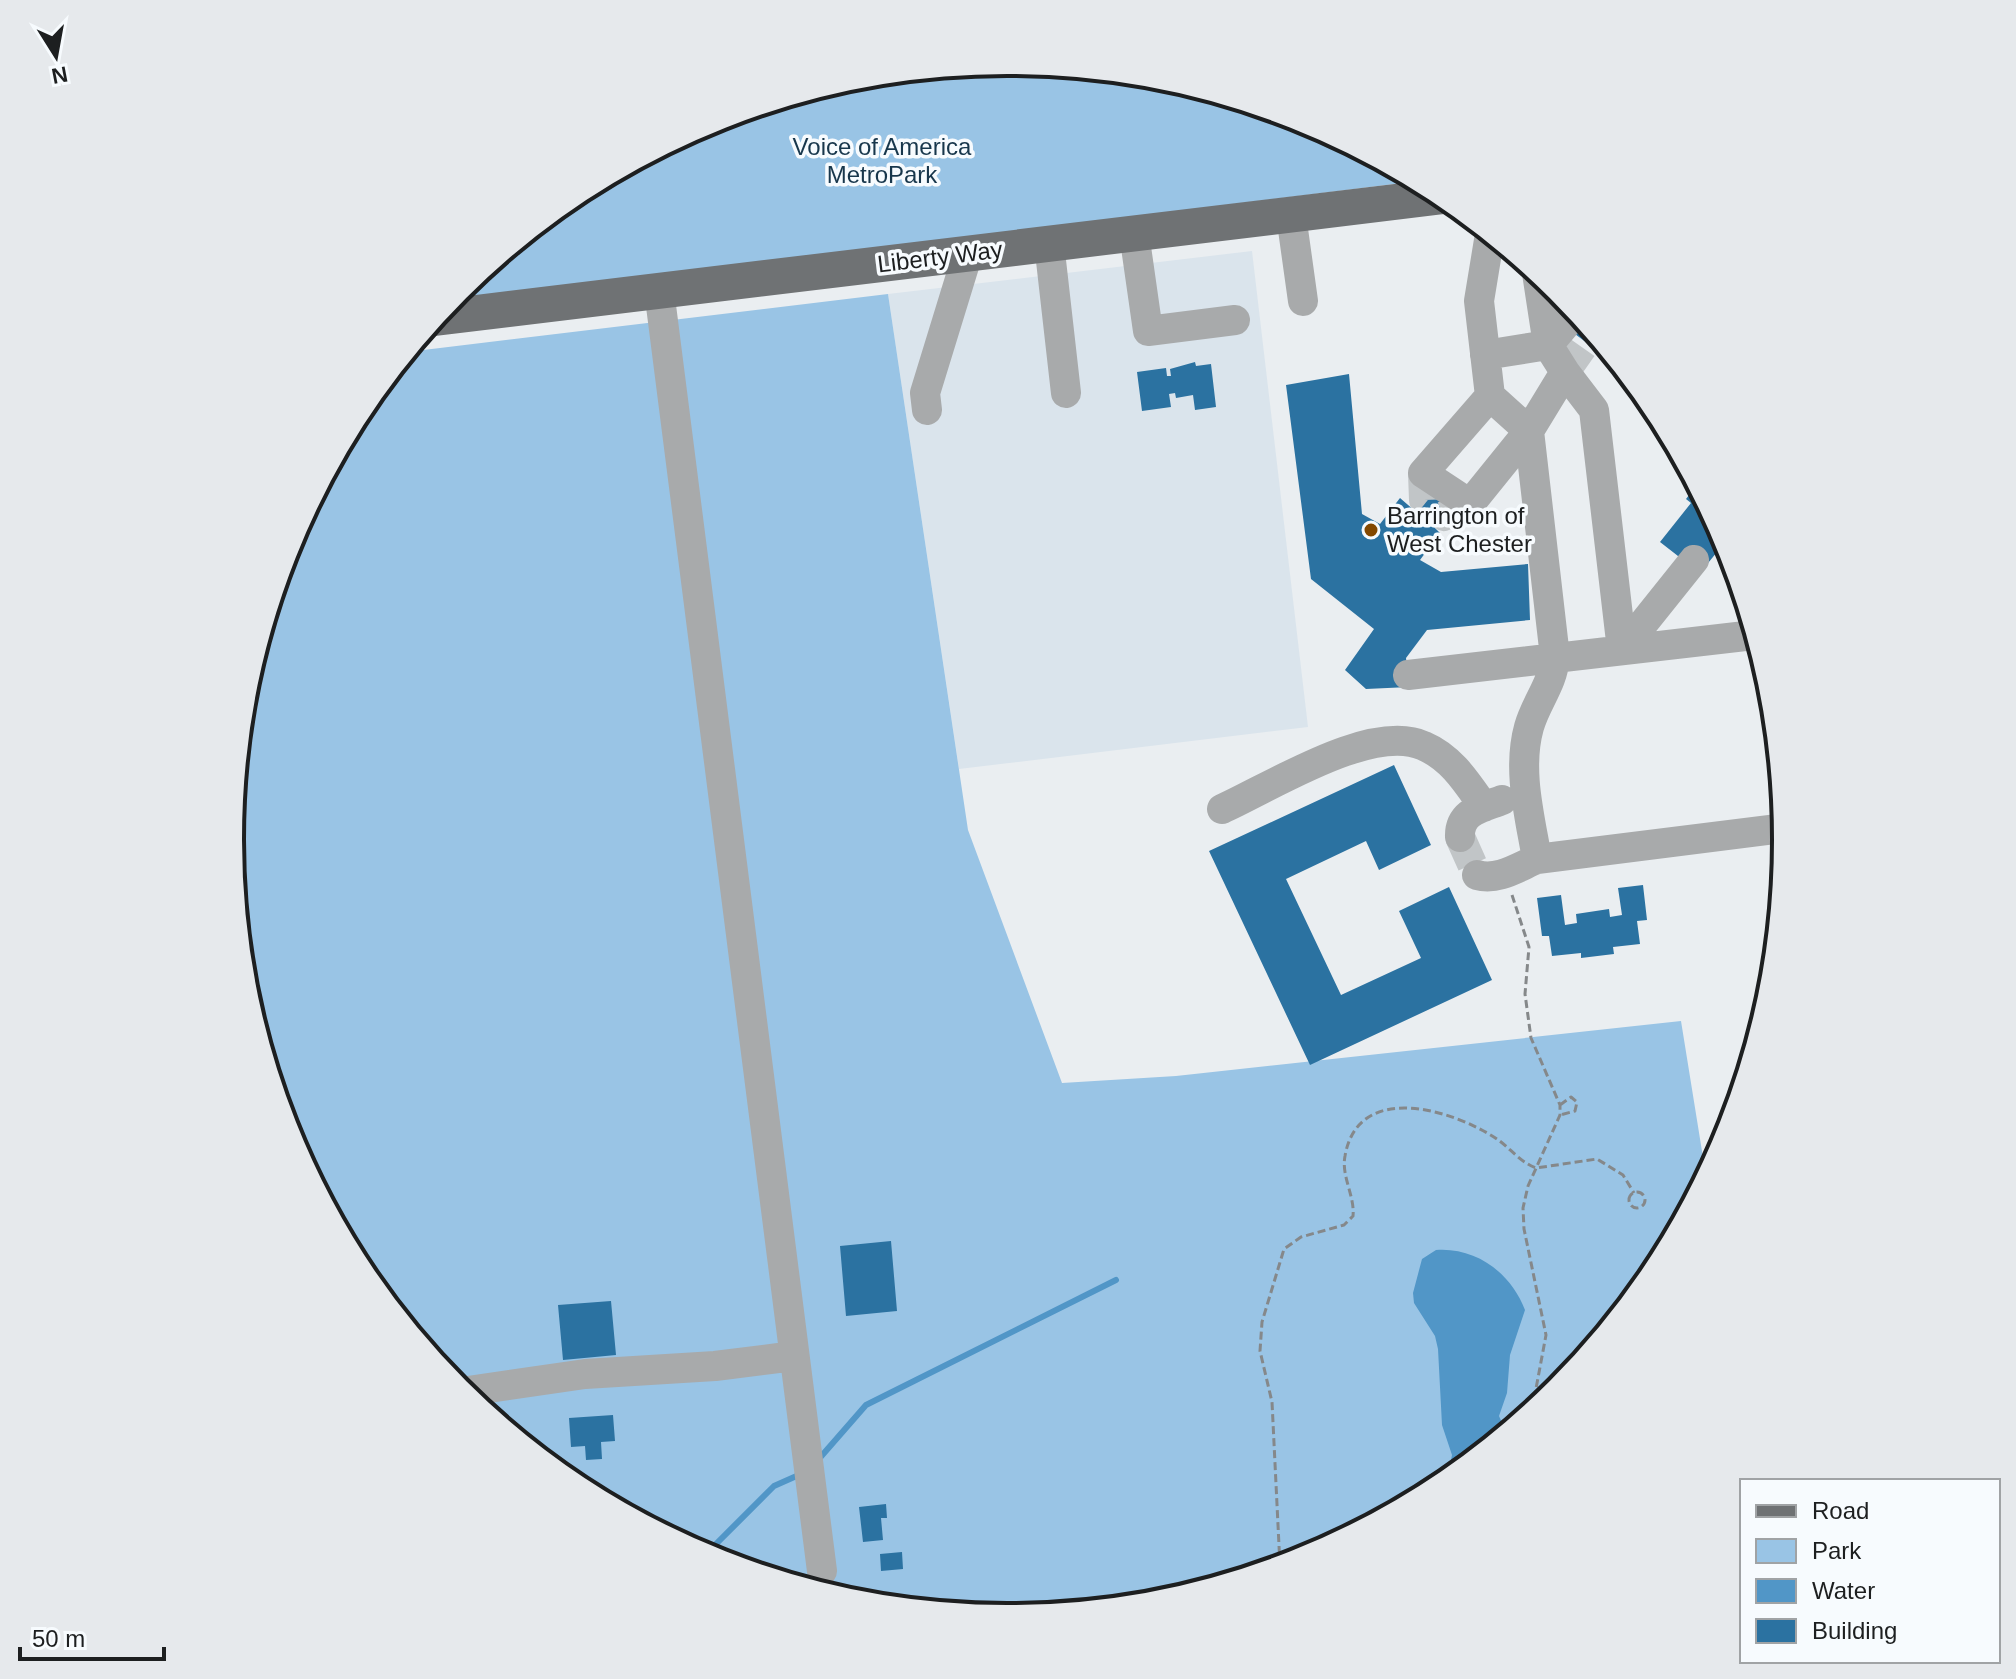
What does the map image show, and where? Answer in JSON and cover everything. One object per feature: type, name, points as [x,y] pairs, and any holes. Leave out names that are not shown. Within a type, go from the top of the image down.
[{"type":"main road","name":"Liberty Way","points":[[453,316],[1422,199]]},
{"type":"street","points":[[1291,215],[1303,301]]},
{"type":"street","points":[[1134,233],[1148,331],[1235,320]]},
{"type":"street","points":[[1049,243],[1066,393]]},
{"type":"street","points":[[1488,246],[1479,301],[1490,396],[1529,431],[1555,657],[1549,688],[1528,729],[1525,792],[1537,859]]},
{"type":"street","points":[[927,410],[925,393],[968,253]]},
{"type":"street","points":[[659,290],[822,1571]]},
{"type":"street","points":[[1540,292],[1548,345],[1594,410],[1622,650]]},
{"type":"street","points":[[1485,355],[1548,345],[1568,321]]},
{"type":"street","points":[[1490,396],[1423,473],[1470,504],[1529,431],[1565,372]]},
{"type":"street","points":[[1622,650],[1694,560]]},
{"type":"street","points":[[1408,675],[1743,636]]},
{"type":"street","points":[[1222,809],[1360,745],[1396,741],[1423,745],[1454,765],[1484,807]]},
{"type":"street","points":[[1460,837],[1459,827],[1469,812],[1525,792]]},
{"type":"street","points":[[1477,875],[1488,878],[1500,875],[1537,859],[1772,830]]},
{"type":"street","points":[[479,1389],[585,1374],[715,1366],[794,1356]]},
{"type":"path","points":[[1512,894],[1529,947],[1525,994],[1531,1038],[1560,1105],[1560,1115],[1525,1197],[1524,1229],[1545,1327],[1535,1391]]},
{"type":"path","points":[[1560,1105],[1571,1097],[1577,1102],[1575,1111],[1560,1115]]},
{"type":"path","points":[[1279,1552],[1273,1411],[1260,1351],[1262,1322],[1284,1249],[1301,1237],[1344,1225],[1353,1216],[1344,1157],[1354,1130],[1371,1113],[1409,1107],[1477,1128],[1536,1168],[1597,1159],[1623,1175],[1634,1193]]},
{"type":"shaded area","points":[[1252,251],[1308,727],[959,769],[888,294]]},
{"type":"green space","name":"Voice of America MetroPark","points":[[1008,76],[1108,83],[1157,91],[1206,102],[1300,134],[1398,183],[468,300],[543,234],[626,178],[670,155],[716,134],[810,102],[908,83]]},
{"type":"green space","points":[[888,294],[968,830],[1062,1083],[1176,1076],[1681,1021],[1703,1155],[1643,1264],[1582,1343],[1511,1414],[1473,1445],[1390,1501],[1346,1524],[1300,1545],[1206,1577],[1108,1596],[1058,1601],[1008,1603],[908,1596],[810,1577],[763,1562],[716,1545],[626,1501],[543,1445],[505,1414],[434,1343],[402,1304],[373,1264],[323,1177],[285,1085],[271,1037],[259,988],[246,889],[244,840],[251,740],[259,691],[285,594],[323,502],[347,458],[373,415],[422,350]]},
{"type":"water","points":[[1436,1250],[1451,1250],[1478,1258],[1511,1285],[1525,1310],[1510,1355],[1507,1393],[1499,1416],[1502,1422],[1451,1461],[1452,1455],[1442,1425],[1435,1336],[1414,1303],[1413,1293],[1422,1259]]},
{"type":"building","points":[[1574,327],[1589,344],[1571,331]]},
{"type":"building","points":[[1195,362],[1196,366],[1211,364],[1216,407],[1195,410],[1193,395],[1176,398],[1175,393],[1169,394],[1171,407],[1142,411],[1137,372],[1166,368],[1167,376],[1171,376],[1170,369]]},
{"type":"building","name":"Barrington of West Chester","points":[[1349,374],[1362,514],[1380,524],[1400,498],[1415,511],[1432,491],[1452,506],[1435,528],[1440,533],[1420,560],[1441,572],[1528,564],[1530,620],[1427,630],[1406,658],[1409,687],[1366,689],[1345,670],[1374,629],[1311,579],[1286,385]]},
{"type":"building","points":[[1689,495],[1716,554],[1704,568],[1678,556],[1660,542],[1691,503],[1686,499]]},
{"type":"building","points":[[1394,765],[1431,845],[1379,870],[1366,841],[1286,879],[1341,995],[1421,958],[1399,911],[1449,887],[1492,980],[1310,1065],[1209,851]]},
{"type":"building","points":[[1643,885],[1647,920],[1637,921],[1640,944],[1613,947],[1614,954],[1581,958],[1581,953],[1552,956],[1549,936],[1542,936],[1537,898],[1561,895],[1565,925],[1577,923],[1576,914],[1609,909],[1610,917],[1622,915],[1618,888]]},
{"type":"building","points":[[891,1241],[897,1311],[846,1316],[840,1246]]},
{"type":"building","points":[[611,1301],[616,1355],[563,1360],[558,1305]]},
{"type":"building","points":[[613,1415],[615,1441],[601,1442],[602,1459],[586,1460],[585,1446],[571,1447],[569,1418]]},
{"type":"building","points":[[886,1504],[887,1518],[881,1518],[883,1540],[863,1542],[859,1507]]},
{"type":"building","points":[[902,1552],[903,1569],[881,1571],[880,1554]]},
{"type":"waterway","points":[[818,1460],[866,1405],[1116,1280]]},
{"type":"waterway","points":[[715,1545],[774,1486],[801,1474]]},
{"type":"tunnel","points":[[1565,372],[1586,341]]},
{"type":"tunnel","points":[[1423,473],[1424,500],[1444,516],[1470,504]]},
{"type":"tunnel","points":[[1460,837],[1477,875]]},
{"type":"place","name":"Barrington of West Chester","points":[[1371,530]]}]
